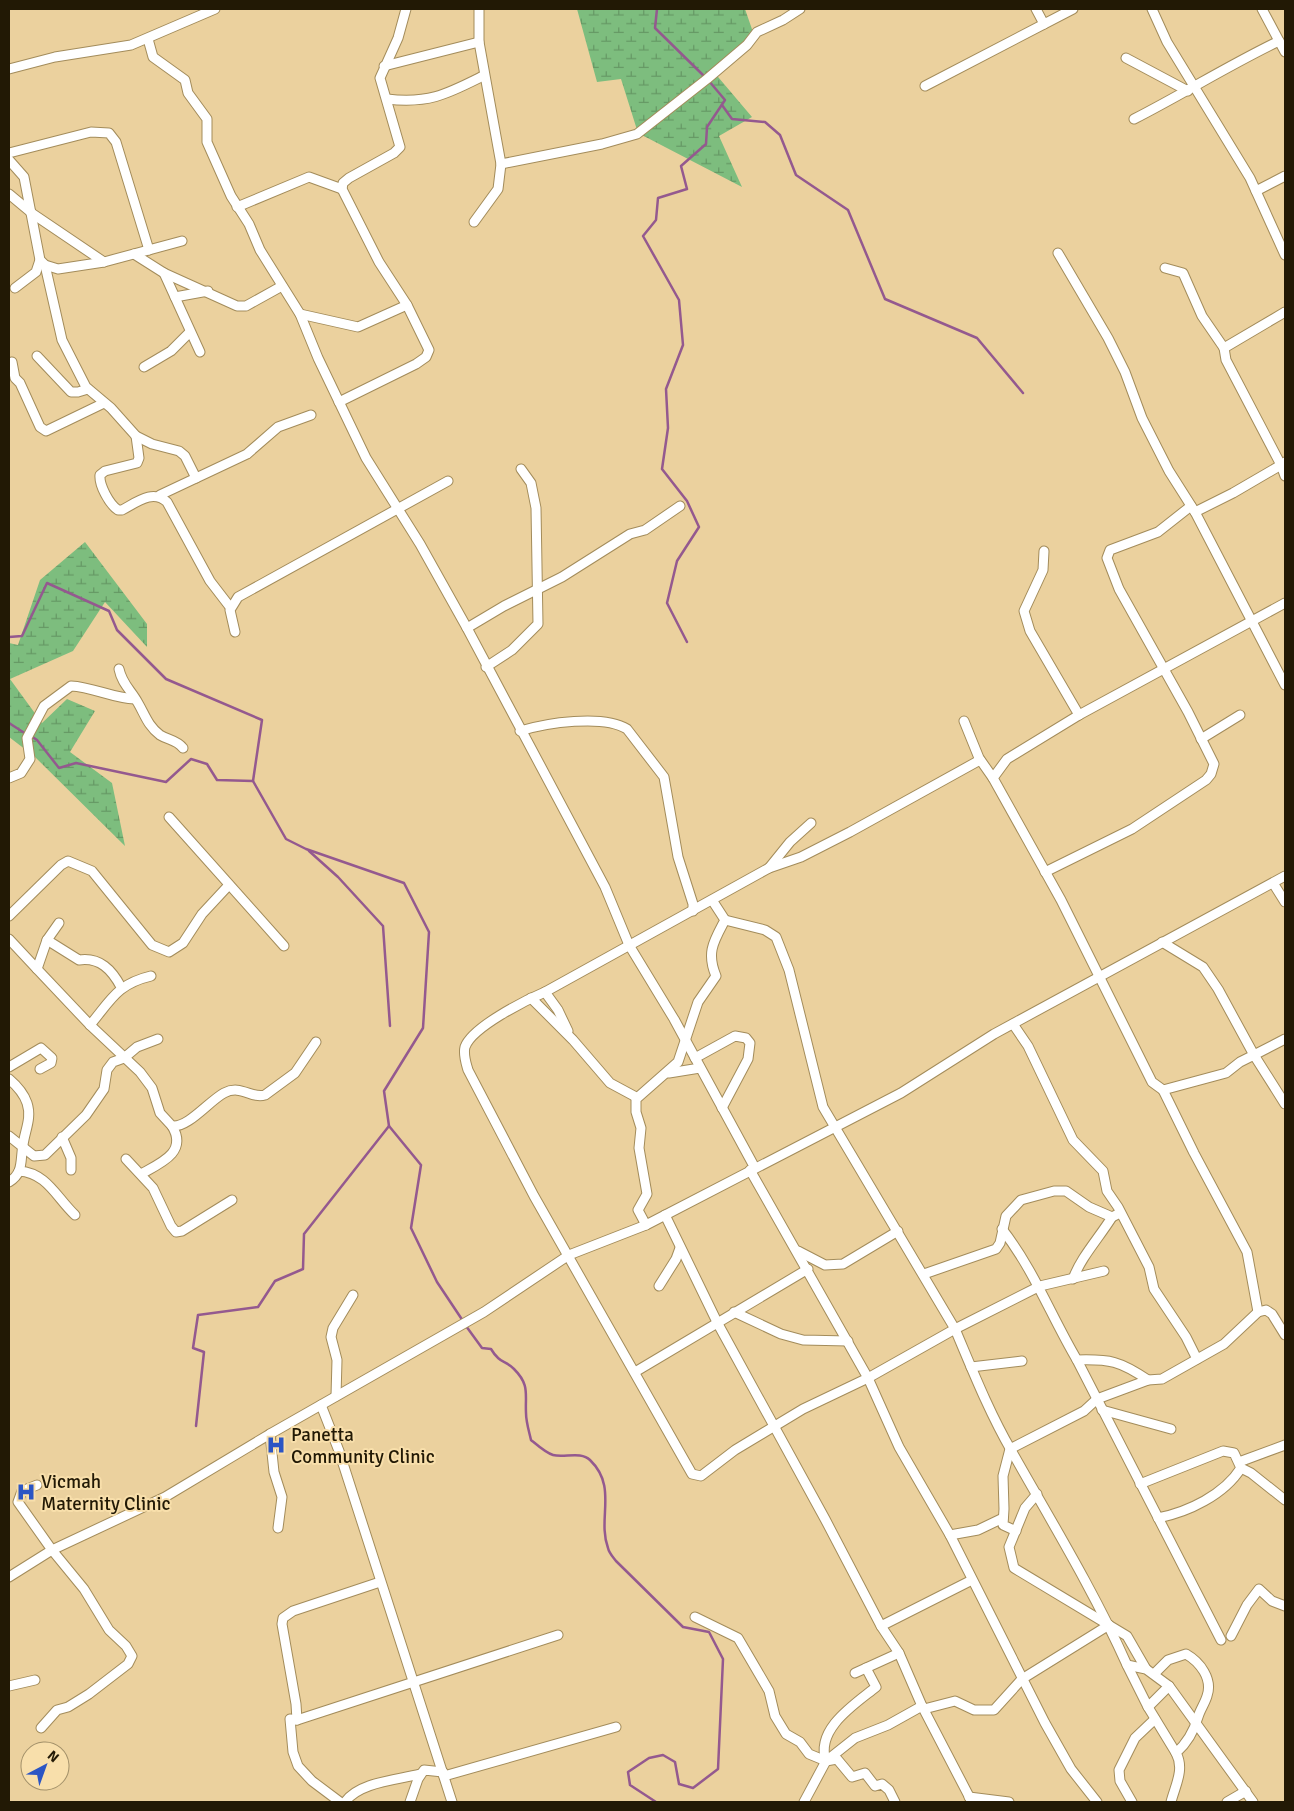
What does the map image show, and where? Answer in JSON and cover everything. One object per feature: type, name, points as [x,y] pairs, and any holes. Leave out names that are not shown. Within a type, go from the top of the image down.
[{"type":"street","points":[[9,69],[55,58],[131,45],[215,9]]},
{"type":"street","points":[[339,402],[416,364],[428,354],[427,343],[407,304],[379,262],[342,189],[343,183],[349,178],[394,153],[400,147],[381,83],[384,66],[398,38],[406,9]]},
{"type":"street","points":[[474,222],[498,189],[501,164],[479,42],[479,9]]},
{"type":"street","points":[[501,164],[602,144],[637,134],[707,79],[747,45],[757,32],[783,20],[800,9]]},
{"type":"street","points":[[1036,9],[1044,24]]},
{"type":"street","points":[[926,86],[1044,24],[1058,13],[1074,9]]},
{"type":"street","points":[[1152,9],[1192,90],[1256,191],[1285,255]]},
{"type":"street","points":[[1262,9],[1285,52]]},
{"type":"street","points":[[148,39],[153,57],[184,80],[188,94],[207,119],[208,142],[237,207],[249,224],[260,250],[300,314],[366,458],[420,544],[467,628],[486,667],[604,886],[628,945],[674,1019],[722,1108],[752,1169],[868,1378],[896,1440],[950,1535],[1022,1679],[1071,1769],[1097,1802]]},
{"type":"street","points":[[1134,120],[1192,90],[1234,63],[1279,41]]},
{"type":"street","points":[[384,66],[479,42]]},
{"type":"street","points":[[1126,58],[1192,90]]},
{"type":"street","points":[[387,99],[432,99],[484,76]]},
{"type":"street","points":[[9,153],[91,132],[109,133],[116,142],[148,250]]},
{"type":"street","points":[[9,160],[24,177],[62,340],[88,389],[136,436],[152,444],[179,451],[185,456],[196,478]]},
{"type":"street","points":[[1256,191],[1285,176]]},
{"type":"street","points":[[237,207],[309,177],[342,189]]},
{"type":"street","points":[[9,194],[33,214],[104,262]]},
{"type":"street","points":[[43,263],[58,269],[104,262],[182,241]]},
{"type":"street","points":[[1058,253],[1108,338],[1125,372],[1142,418],[1169,471],[1193,509],[1253,623],[1283,674],[1285,685]]},
{"type":"street","points":[[134,254],[164,273],[237,306],[246,306],[282,286]]},
{"type":"street","points":[[15,288],[36,272],[43,263]]},
{"type":"street","points":[[1165,268],[1183,274],[1202,316],[1224,348],[1226,360],[1283,463],[1285,476]]},
{"type":"street","points":[[164,273],[200,352]]},
{"type":"street","points":[[175,297],[208,292]]},
{"type":"street","points":[[300,314],[358,327],[407,304]]},
{"type":"street","points":[[1224,348],[1285,312]]},
{"type":"street","points":[[144,367],[171,351],[190,332]]},
{"type":"street","points":[[37,356],[71,392],[88,389]]},
{"type":"street","points":[[12,362],[15,378],[20,383],[40,427],[46,431],[104,403]]},
{"type":"street","points":[[136,436],[138,462],[105,471],[100,475],[100,479],[112,504],[118,510],[154,495],[160,495],[246,454],[278,427],[311,415]]},
{"type":"street","points":[[1045,872],[1132,829],[1206,780],[1211,774],[1214,764],[1119,589],[1106,558],[1107,554],[1110,550],[1158,532],[1193,509],[1233,493],[1283,463]]},
{"type":"street","points":[[486,667],[512,650],[535,629],[539,617],[535,547],[536,508],[531,484],[521,469]]},
{"type":"street","points":[[230,607],[238,597],[396,508],[448,482]]},
{"type":"street","points":[[160,495],[178,518],[210,580],[230,607],[234,632]]},
{"type":"street","points":[[467,628],[562,577],[630,534],[650,527],[680,506]]},
{"type":"street","points":[[1044,551],[1043,570],[1024,611],[1030,631],[1079,715]]},
{"type":"street","points":[[994,778],[1007,759],[1079,715],[1253,623],[1285,603]]},
{"type":"street","points":[[119,669],[125,686],[135,699],[146,720],[156,731],[180,743],[183,748]]},
{"type":"street","points":[[9,778],[21,773],[30,759],[27,738],[44,706],[70,686],[98,690],[118,698],[135,699]]},
{"type":"street","points":[[1201,738],[1240,715]]},
{"type":"street","points":[[520,731],[543,724],[583,721],[619,725],[627,729],[664,777],[678,857],[694,904],[693,911]]},
{"type":"street","points":[[964,721],[980,760],[994,778],[1100,976],[1152,1082],[1163,1090],[1247,1252],[1258,1312]]},
{"type":"street","points":[[980,760],[801,857],[768,868],[693,911],[531,998],[474,1034],[466,1046],[465,1060],[468,1070],[534,1196],[694,1475],[701,1476],[735,1450],[802,1409],[868,1378],[954,1329],[1040,1286],[1073,1280],[1085,1274],[1104,1272]]},
{"type":"street","points":[[169,818],[228,886],[284,946]]},
{"type":"street","points":[[768,868],[790,842],[811,823]]},
{"type":"street","points":[[9,916],[68,861],[92,871],[152,944],[169,952],[183,943],[202,914],[228,886]]},
{"type":"street","points":[[9,1577],[52,1550],[165,1497],[270,1434],[456,1329],[569,1256],[646,1225],[900,1093],[1014,1024],[1285,876]]},
{"type":"street","points":[[1273,883],[1285,902]]},
{"type":"street","points":[[712,900],[725,920],[765,930],[776,937],[789,970],[820,1096],[834,1126],[924,1274],[954,1329],[1010,1449],[1109,1625],[1127,1666],[1155,1720],[1180,1760],[1180,1772],[1171,1802]]},
{"type":"street","points":[[636,1097],[666,1074],[680,1060],[684,1039],[699,999],[716,976],[713,968],[711,948],[725,920]]},
{"type":"street","points":[[37,969],[47,940],[59,923]]},
{"type":"street","points":[[9,939],[90,1025],[140,1072],[152,1088],[160,1113],[172,1126],[177,1138],[175,1151],[164,1161],[142,1174]]},
{"type":"street","points":[[47,940],[80,960],[90,959],[105,966],[113,972],[121,987]]},
{"type":"street","points":[[1162,942],[1203,967],[1218,988],[1254,1055],[1285,1104]]},
{"type":"street","points":[[90,1025],[121,987],[133,980],[151,976]]},
{"type":"street","points":[[545,992],[558,1010],[573,1040]]},
{"type":"street","points":[[531,998],[573,1040],[610,1083],[636,1097]]},
{"type":"street","points":[[1014,1024],[1028,1046],[1073,1140],[1103,1171],[1116,1215],[1149,1267],[1154,1289],[1186,1337],[1197,1359]]},
{"type":"street","points":[[695,1058],[736,1036],[746,1038],[750,1043],[748,1059],[722,1108]]},
{"type":"street","points":[[9,1136],[34,1156],[40,1157],[86,1115],[104,1089],[108,1070],[113,1062],[124,1058],[137,1047],[158,1039]]},
{"type":"street","points":[[1163,1090],[1226,1073],[1240,1062],[1285,1039]]},
{"type":"street","points":[[172,1126],[184,1124],[217,1097],[232,1090],[242,1090],[260,1096],[265,1095],[295,1074],[316,1042]]},
{"type":"street","points":[[9,1067],[41,1048],[52,1058],[50,1063],[40,1069]]},
{"type":"street","points":[[666,1074],[700,1068]]},
{"type":"street","points":[[9,1078],[27,1103],[29,1124],[22,1146],[23,1159],[19,1171],[16,1177],[9,1182]]},
{"type":"street","points":[[636,1097],[636,1109],[641,1128],[639,1148],[646,1194],[638,1210],[646,1225]]},
{"type":"street","points":[[62,1137],[71,1158],[71,1170]]},
{"type":"street","points":[[126,1159],[154,1188],[171,1226],[176,1232],[182,1231],[232,1200]]},
{"type":"street","points":[[19,1171],[34,1172],[38,1175],[75,1215]]},
{"type":"street","points":[[924,1274],[996,1249],[1000,1243],[1002,1229],[1009,1211],[1021,1200],[1054,1191],[1066,1191],[1089,1207],[1116,1215]]},
{"type":"street","points":[[665,1215],[718,1324],[881,1626],[899,1653],[923,1708],[971,1800],[1009,1802]]},
{"type":"street","points":[[1073,1280],[1079,1264],[1096,1244],[1116,1215]]},
{"type":"street","points":[[1002,1229],[1019,1250],[1040,1286],[1140,1484],[1222,1640]]},
{"type":"street","points":[[796,1249],[814,1261],[825,1265],[843,1264],[898,1231]]},
{"type":"street","points":[[659,1286],[678,1256],[680,1248]]},
{"type":"street","points":[[635,1372],[808,1269]]},
{"type":"street","points":[[336,1396],[337,1360],[331,1337],[333,1328],[353,1295]]},
{"type":"street","points":[[1016,1531],[1003,1525],[1003,1476],[1010,1449],[1084,1411],[1097,1399],[1148,1380],[1162,1379],[1224,1344],[1258,1312],[1266,1310],[1272,1314],[1285,1335]]},
{"type":"street","points":[[734,1312],[782,1334],[803,1340],[848,1341]]},
{"type":"street","points":[[1077,1360],[1107,1359],[1130,1368],[1148,1380]]},
{"type":"street","points":[[971,1367],[1022,1361]]},
{"type":"street","points":[[321,1405],[339,1451],[452,1802]]},
{"type":"street","points":[[1102,1410],[1171,1428]]},
{"type":"street","points":[[270,1434],[274,1472],[282,1496],[278,1528]]},
{"type":"street","points":[[1158,1518],[1176,1514],[1193,1507],[1228,1485],[1240,1465],[1285,1445]]},
{"type":"street","points":[[1140,1484],[1223,1451],[1234,1454],[1240,1465],[1285,1500]]},
{"type":"street","points":[[37,1485],[22,1491],[18,1502],[52,1550],[84,1589],[109,1630],[126,1646],[132,1656],[128,1664],[88,1694],[68,1707],[57,1710],[42,1728]]},
{"type":"street","points":[[1037,1494],[1025,1508],[1009,1547],[1014,1568],[1127,1636],[1150,1671],[1169,1686],[1253,1802]]},
{"type":"street","points":[[950,1535],[978,1530],[1004,1518]]},
{"type":"street","points":[[881,1626],[972,1580]]},
{"type":"street","points":[[297,1720],[296,1704],[282,1632],[283,1618],[293,1611],[380,1582]]},
{"type":"street","points":[[1231,1636],[1259,1589],[1272,1601],[1285,1606]]},
{"type":"street","points":[[695,1617],[738,1638],[769,1691],[775,1716],[786,1734],[800,1742],[809,1754],[826,1761],[837,1759],[852,1777],[865,1773],[875,1786],[882,1784],[889,1790],[895,1802]]},
{"type":"street","points":[[804,1802],[826,1761],[855,1738],[923,1708],[955,1701],[974,1710],[994,1710],[1022,1679],[1109,1625]]},
{"type":"street","points":[[340,1802],[312,1780],[294,1758],[290,1719],[297,1720],[558,1635]]},
{"type":"street","points":[[855,1673],[899,1653]]},
{"type":"street","points":[[1127,1666],[1150,1671],[1168,1660],[1186,1654],[1196,1660],[1208,1679],[1208,1693],[1197,1724],[1182,1748],[1176,1753]]},
{"type":"street","points":[[826,1761],[824,1753],[830,1728],[876,1687],[866,1668]]},
{"type":"street","points":[[9,1686],[35,1680]]},
{"type":"street","points":[[1148,1707],[1169,1686]]},
{"type":"street","points":[[1127,1802],[1132,1802],[1120,1781],[1119,1770],[1135,1738],[1155,1720]]},
{"type":"street","points":[[410,1802],[420,1774],[424,1770],[444,1774],[616,1727]]},
{"type":"street","points":[[345,1802],[360,1789],[420,1774]]},
{"type":"street","points":[[1227,1802],[1246,1791]]},
{"type":"green space","points":[[577,9],[745,9],[754,35],[713,71],[752,117],[719,136],[742,187],[638,133],[621,79],[597,82]]},
{"type":"green space","points":[[85,542],[147,624],[147,647],[105,602],[73,651],[10,679],[42,723],[67,699],[95,711],[70,752],[112,783],[125,846],[34,756],[9,737],[9,643],[18,645],[40,580]]},
{"type":"waterway","points":[[657,9],[655,28],[705,77]]},
{"type":"waterway","points":[[687,642],[667,603],[677,561],[699,527],[687,501],[662,469],[668,428],[666,389],[683,345],[679,300],[643,236],[656,220],[658,198],[687,189],[681,166],[706,144],[707,127],[725,100],[709,81]]},
{"type":"waterway","points":[[722,105],[732,119],[765,122],[780,135],[796,175],[848,210],[885,299],[977,338],[1023,393]]},
{"type":"waterway","points":[[9,637],[22,636],[47,583],[109,611],[117,630],[166,679],[262,720],[253,781],[286,839],[306,849],[404,883],[429,932],[423,1028],[384,1091],[389,1126],[304,1234],[303,1269],[275,1281],[258,1307],[198,1315],[193,1348],[204,1352],[196,1426]]},
{"type":"waterway","points":[[9,723],[26,734]]},
{"type":"waterway","points":[[31,736],[37,740],[59,768],[76,763],[166,782],[191,759],[207,764],[217,780],[253,781]]},
{"type":"waterway","points":[[309,851],[338,877],[383,926],[390,1026]]},
{"type":"waterway","points":[[389,1126],[421,1165],[411,1228],[437,1282],[463,1321]]},
{"type":"waterway","points":[[466,1326],[482,1348],[491,1349],[500,1360],[511,1366],[525,1385],[526,1416],[531,1440],[553,1455],[586,1457],[598,1470],[605,1492],[605,1537],[612,1556],[683,1627],[709,1632],[723,1659],[718,1769],[693,1788],[679,1784],[675,1762],[663,1755],[649,1758],[628,1772],[630,1785],[656,1802]]},
{"type":"place","name":"Panetta Community Clinic","points":[[276,1445]]},
{"type":"place","name":"Vicmah Maternity Clinic","points":[[26,1492]]}]
